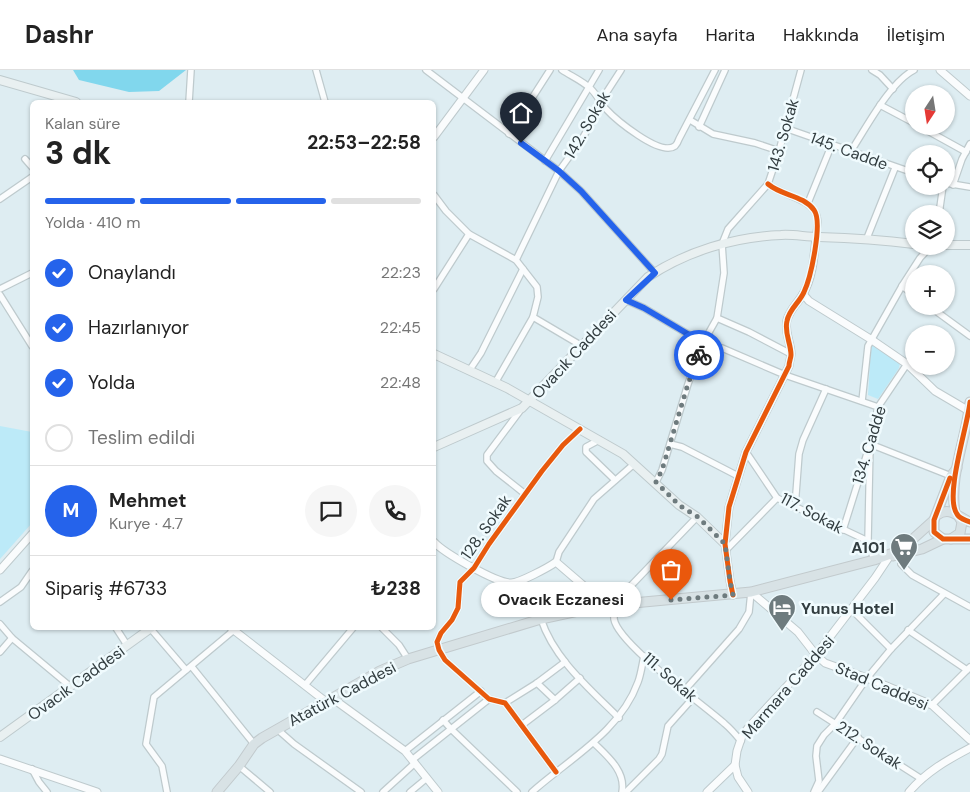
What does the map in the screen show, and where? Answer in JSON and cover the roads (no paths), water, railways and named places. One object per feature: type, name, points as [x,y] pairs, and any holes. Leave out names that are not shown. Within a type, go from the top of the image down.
[{"type":"main road","points":[[0,80],[69,100]]},
{"type":"main road","name":"Ovacık Caddesi","points":[[436,446],[522,408],[530,402],[626,300],[655,273],[666,265],[686,256],[722,244],[758,237],[782,235],[867,238],[905,243]]},
{"type":"main road","points":[[955,245],[970,245]]},
{"type":"main road","points":[[436,355],[495,383],[623,454],[656,482],[679,505],[698,517],[725,547]]},
{"type":"main road","points":[[970,408],[954,472],[935,518],[934,532],[947,539],[970,539]]},
{"type":"main road","points":[[874,560],[922,549],[960,533],[962,522],[953,498],[954,472]]},
{"type":"main road","points":[[874,560],[904,547],[935,518],[946,511],[970,522]]},
{"type":"main road","name":"Atatürk Caddesi","points":[[217,792],[239,766],[254,744],[329,699],[380,671],[408,659],[541,620],[601,606],[751,592],[874,560]]},
{"type":"main road","name":"Ovacık Caddesi","points":[[0,737],[147,630]]},
{"type":"street","points":[[189,100],[191,70]]},
{"type":"street","points":[[316,70],[324,100]]},
{"type":"street","points":[[426,70],[559,171],[581,191],[655,273]]},
{"type":"street","points":[[436,135],[484,70]]},
{"type":"street","points":[[509,134],[550,70]]},
{"type":"street","points":[[562,70],[589,87],[604,107],[628,127],[660,147],[669,148],[674,146],[690,120],[715,70]]},
{"type":"street","points":[[545,161],[599,70]]},
{"type":"street","name":"142. Sokak","points":[[516,260],[559,171],[582,139],[597,113],[601,101],[621,70]]},
{"type":"street","points":[[699,127],[725,70]]},
{"type":"street","name":"143. Sokak","points":[[722,244],[728,229],[768,184],[779,151],[800,70]]},
{"type":"street","points":[[872,70],[880,75],[893,89]]},
{"type":"street","points":[[850,151],[880,105],[902,79],[914,70]]},
{"type":"street","points":[[940,70],[970,96]]},
{"type":"street","points":[[880,105],[905,118]]},
{"type":"street","points":[[690,120],[713,134],[779,151]]},
{"type":"street","name":"145. Cadde","points":[[785,128],[905,171]]},
{"type":"street","points":[[935,135],[966,152]]},
{"type":"street","points":[[808,203],[832,144]]},
{"type":"street","points":[[955,180],[970,144]]},
{"type":"street","points":[[25,159],[30,165]]},
{"type":"street","points":[[867,238],[895,168]]},
{"type":"street","points":[[0,199],[30,178]]},
{"type":"street","points":[[733,595],[725,547],[729,507],[746,452],[785,375],[791,354],[786,336],[786,323],[789,314],[803,294],[814,258],[818,219],[815,211],[808,203],[779,192],[768,184]]},
{"type":"street","points":[[955,185],[970,187]]},
{"type":"street","points":[[436,198],[446,211],[469,234],[516,260],[537,287],[538,297],[533,317],[495,383]]},
{"type":"street","points":[[436,284],[469,234]]},
{"type":"street","points":[[656,482],[662,470],[688,384],[703,343],[717,318],[724,273],[722,244]]},
{"type":"street","points":[[862,401],[868,346],[902,286],[923,255]]},
{"type":"street","points":[[469,371],[481,353],[523,269]]},
{"type":"street","points":[[0,289],[30,274]]},
{"type":"street","points":[[803,294],[809,301],[905,363]]},
{"type":"street","points":[[0,295],[30,343]]},
{"type":"street","points":[[626,300],[644,308],[703,343]]},
{"type":"street","points":[[941,315],[970,336]]},
{"type":"street","points":[[533,317],[582,346]]},
{"type":"street","points":[[717,318],[791,354]]},
{"type":"street","points":[[722,348],[785,375],[878,407]]},
{"type":"street","name":"134. Cadde","points":[[843,530],[870,444],[878,407],[905,367]]},
{"type":"street","points":[[918,375],[935,391],[970,408]]},
{"type":"street","points":[[794,507],[803,440],[826,389]]},
{"type":"street","points":[[522,408],[487,455],[487,461],[496,471],[525,494]]},
{"type":"street","name":"128. Sokak","points":[[439,650],[437,642],[441,633],[452,620],[458,608],[460,582],[474,568],[525,494],[563,445],[580,429]]},
{"type":"street","points":[[599,440],[586,446],[586,452],[615,480]]},
{"type":"street","points":[[670,444],[682,447],[738,476]]},
{"type":"street","points":[[874,560],[868,542],[870,444],[954,472]]},
{"type":"street","name":"117. Sokak","points":[[746,452],[777,498],[868,542]]},
{"type":"street","points":[[436,547],[474,568],[510,583],[543,570],[556,562],[559,552],[594,499],[634,464]]},
{"type":"street","points":[[725,547],[777,498]]},
{"type":"street","points":[[614,605],[698,517]]},
{"type":"street","points":[[0,570],[30,536]]},
{"type":"street","points":[[903,554],[901,564],[912,575],[944,594],[969,605]]},
{"type":"street","name":"Marmara Caddesi","points":[[735,765],[741,741],[748,728],[816,655],[852,610],[889,557]]},
{"type":"street","points":[[556,562],[592,593],[601,606]]},
{"type":"street","points":[[0,602],[21,587],[30,575]]},
{"type":"street","points":[[684,691],[739,629],[749,612],[751,592]]},
{"type":"street","name":"Stad Caddesi","points":[[751,592],[798,632],[816,655],[826,663],[932,705],[970,740]]},
{"type":"street","points":[[816,792],[819,781],[816,756],[817,746],[824,735],[836,723],[867,678],[891,649],[944,594]]},
{"type":"street","name":"111. Sokak","points":[[614,605],[614,620],[624,636],[684,691],[726,725],[741,741]]},
{"type":"street","points":[[852,610],[891,649]]},
{"type":"street","points":[[541,620],[546,635],[565,662],[619,718]]},
{"type":"street","points":[[0,624],[12,638],[70,687]]},
{"type":"street","points":[[117,630],[127,645]]},
{"type":"street","points":[[152,630],[189,668],[254,744]]},
{"type":"street","points":[[167,792],[162,766],[146,744],[154,697],[231,630]]},
{"type":"street","points":[[233,630],[305,684],[405,751],[438,792]]},
{"type":"street","points":[[305,684],[351,630]]},
{"type":"street","points":[[384,630],[399,645],[408,659]]},
{"type":"street","points":[[908,630],[968,668],[932,705]]},
{"type":"street","points":[[0,652],[12,638]]},
{"type":"street","points":[[439,650],[445,660],[489,699],[506,703],[556,772]]},
{"type":"street","points":[[532,792],[594,743],[619,718],[638,682],[644,656]]},
{"type":"street","points":[[506,703],[565,662]]},
{"type":"street","points":[[522,725],[580,678]]},
{"type":"street","points":[[537,683],[555,700]]},
{"type":"street","points":[[405,751],[481,691]]},
{"type":"street","points":[[626,792],[659,759],[662,754],[668,726],[693,698]]},
{"type":"street","points":[[383,792],[450,729],[489,699]]},
{"type":"street","name":"212. Sokak","points":[[816,712],[920,778]]},
{"type":"street","points":[[443,720],[450,729],[518,792]]},
{"type":"street","points":[[277,729],[294,744],[361,792]]},
{"type":"street","points":[[816,792],[858,737]]},
{"type":"street","points":[[594,743],[620,772],[623,786],[622,792]]},
{"type":"street","points":[[909,792],[920,778],[970,748]]},
{"type":"street","points":[[0,759],[97,792]]},
{"type":"street","points":[[707,792],[735,765],[738,777],[748,792]]},
{"type":"street","points":[[239,766],[270,792]]},
{"type":"street","points":[[32,769],[46,792]]},
{"type":"street","points":[[410,792],[427,778]]},
{"type":"place","name":"A101","points":[[904,571]]},
{"type":"place","name":"Ovacık Eczanesi","points":[[671,600]]},
{"type":"place","name":"Yunus Hotel","points":[[782,632]]}]
